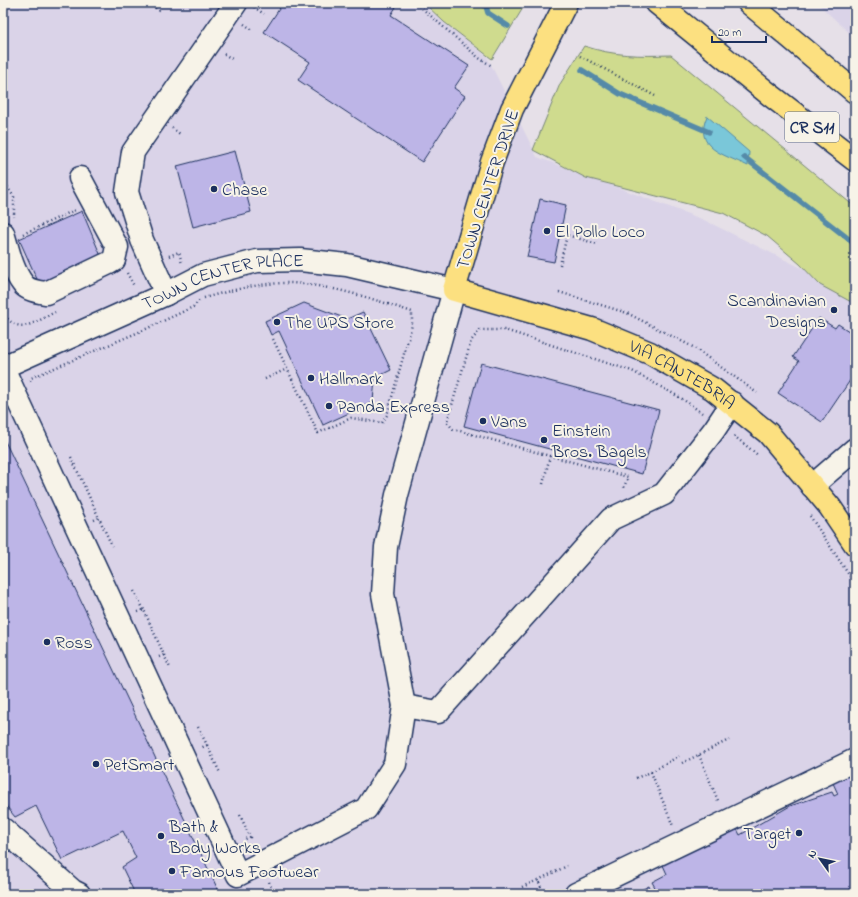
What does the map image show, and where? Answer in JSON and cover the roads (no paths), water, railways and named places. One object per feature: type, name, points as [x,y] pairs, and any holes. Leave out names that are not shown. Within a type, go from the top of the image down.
[{"type":"main road","name":"TOWN CENTER DRIVE","points":[[454,290],[492,162],[512,108],[566,3]]},
{"type":"main road","name":"CR S11","points":[[657,3],[769,94],[855,160]]},
{"type":"main road","name":"CR S11","points":[[749,3],[855,92]]},
{"type":"main road","name":"VIA CANTEBRIA","points":[[454,290],[592,329],[650,353],[713,389],[768,433],[830,507],[855,544]]},
{"type":"street","points":[[166,294],[142,240],[127,192],[133,152],[236,3]]},
{"type":"street","points":[[9,223],[10,257],[23,284],[29,289],[46,293],[114,260],[117,247],[80,178]]},
{"type":"street","name":"TOWN CENTER PLACE","points":[[3,367],[166,294],[203,275],[257,261],[300,260],[347,266],[454,290]]},
{"type":"street","points":[[3,367],[238,875],[366,809],[395,764],[404,706],[383,594],[386,547],[397,495],[454,290]]},
{"type":"street","points":[[404,706],[438,712],[611,519],[664,494],[718,424],[732,403]]},
{"type":"street","points":[[812,486],[855,449]]},
{"type":"street","points":[[576,894],[855,760]]},
{"type":"street","points":[[3,829],[73,891],[79,894]]},
{"type":"water","points":[[707,116],[749,152],[748,166],[721,154],[707,143],[704,136],[704,127]]},
{"type":"waterway","points":[[485,3],[488,13],[508,26]]},
{"type":"waterway","points":[[582,70],[620,94],[709,132]]},
{"type":"waterway","points":[[744,157],[855,244]]},
{"type":"place","name":"Chase","points":[[214,189]]},
{"type":"place","name":"El Pollo Loco","points":[[547,231]]},
{"type":"place","name":"Scandinavian Designs","points":[[834,310]]},
{"type":"place","name":"The UPS Store","points":[[277,322]]},
{"type":"place","name":"Hallmark","points":[[311,378]]},
{"type":"place","name":"Panda Express","points":[[329,406]]},
{"type":"place","name":"Vans","points":[[483,421]]},
{"type":"place","name":"Einstein Bros. Bagels","points":[[544,440]]},
{"type":"place","name":"Ross","points":[[47,642]]},
{"type":"place","name":"PetSmart","points":[[96,764]]},
{"type":"place","name":"Target","points":[[799,833]]},
{"type":"place","name":"Bath & Body Works","points":[[161,836]]},
{"type":"place","name":"Famous Footwear","points":[[172,871]]}]
